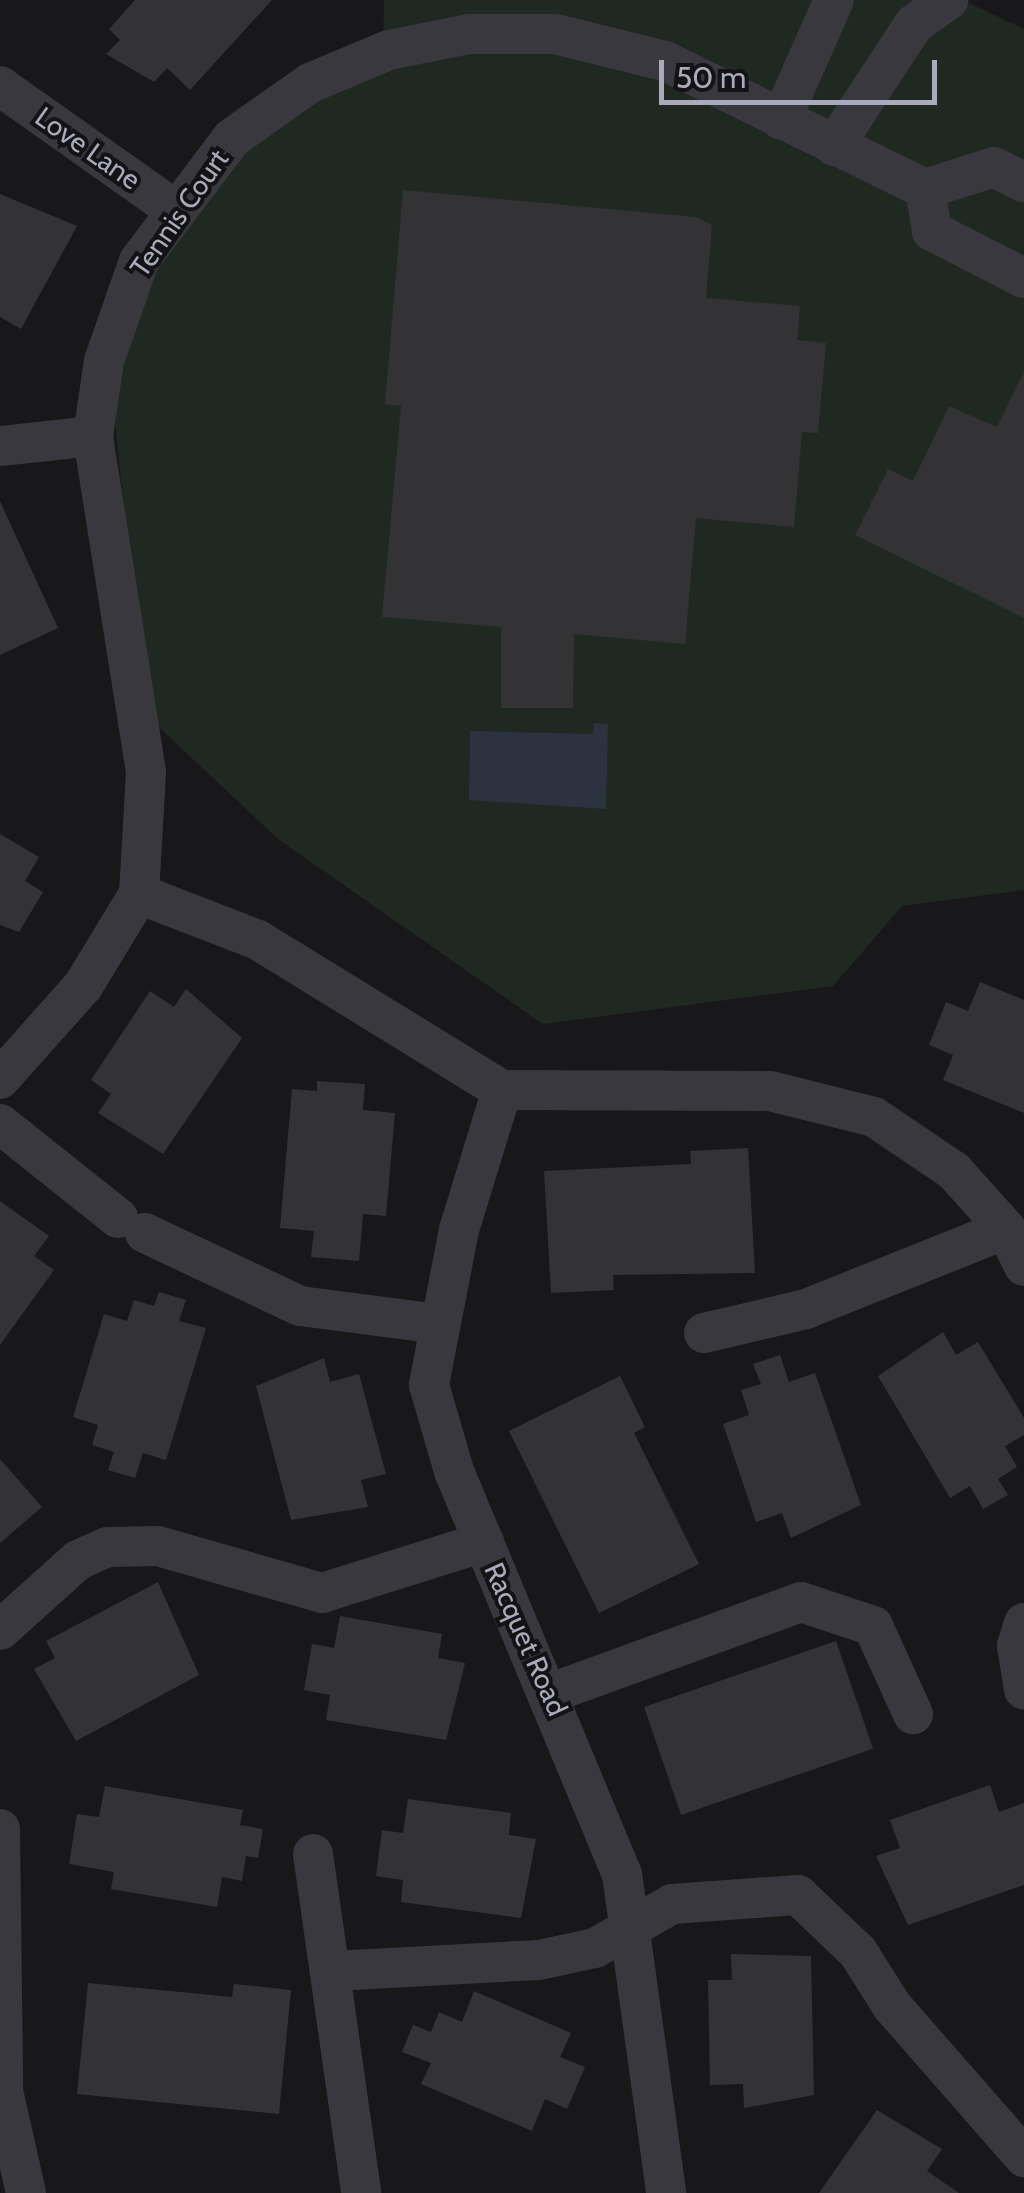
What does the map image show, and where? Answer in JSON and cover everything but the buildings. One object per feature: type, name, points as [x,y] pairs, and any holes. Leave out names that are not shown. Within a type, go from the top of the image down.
[{"type":"street","points":[[781,120],[834,0]]},
{"type":"street","points":[[834,146],[914,24],[948,0]]},
{"type":"street","name":"Tennis Court","points":[[0,1079],[83,986],[139,894],[146,772],[93,436],[118,313],[175,210],[219,151],[278,102],[351,64],[428,40],[588,38],[665,61],[925,189]]},
{"type":"street","name":"Love Lane","points":[[0,86],[175,210]]},
{"type":"street","points":[[1024,182],[994,167],[925,189],[932,231],[1024,278]]},
{"type":"street","points":[[0,446],[93,436]]},
{"type":"street","points":[[139,894],[258,940],[502,1090],[812,1096],[914,1139],[1006,1229],[1024,1266]]},
{"type":"street","name":"Racquet Road","points":[[502,1090],[440,1324],[429,1385],[484,1542],[607,1824],[633,1926],[666,2193]]},
{"type":"street","points":[[0,1124],[132,1226],[300,1306],[440,1324]]},
{"type":"street","points":[[704,1333],[806,1309],[1006,1229]]},
{"type":"street","points":[[0,1630],[78,1560],[108,1547],[158,1546],[322,1593],[484,1542]]},
{"type":"street","points":[[551,1693],[801,1602],[873,1626],[913,1714]]},
{"type":"street","points":[[1024,1624],[1017,1646],[1024,1689]]},
{"type":"street","points":[[0,1829],[3,2091],[26,2193]]},
{"type":"street","points":[[313,1854],[334,1970],[361,2193]]},
{"type":"street","points":[[334,1970],[540,1960],[595,1948],[633,1926],[698,1898],[798,1895],[858,1952],[892,2006],[1024,2157]]},
{"type":"shaded area","points":[[384,0],[963,0],[1024,29],[1024,890],[902,906],[833,986],[543,1024],[278,839],[145,714],[108,353],[164,203],[383,50]]},
{"type":"water","points":[[594,723],[608,724],[606,809],[469,800],[470,731],[593,734]]}]
